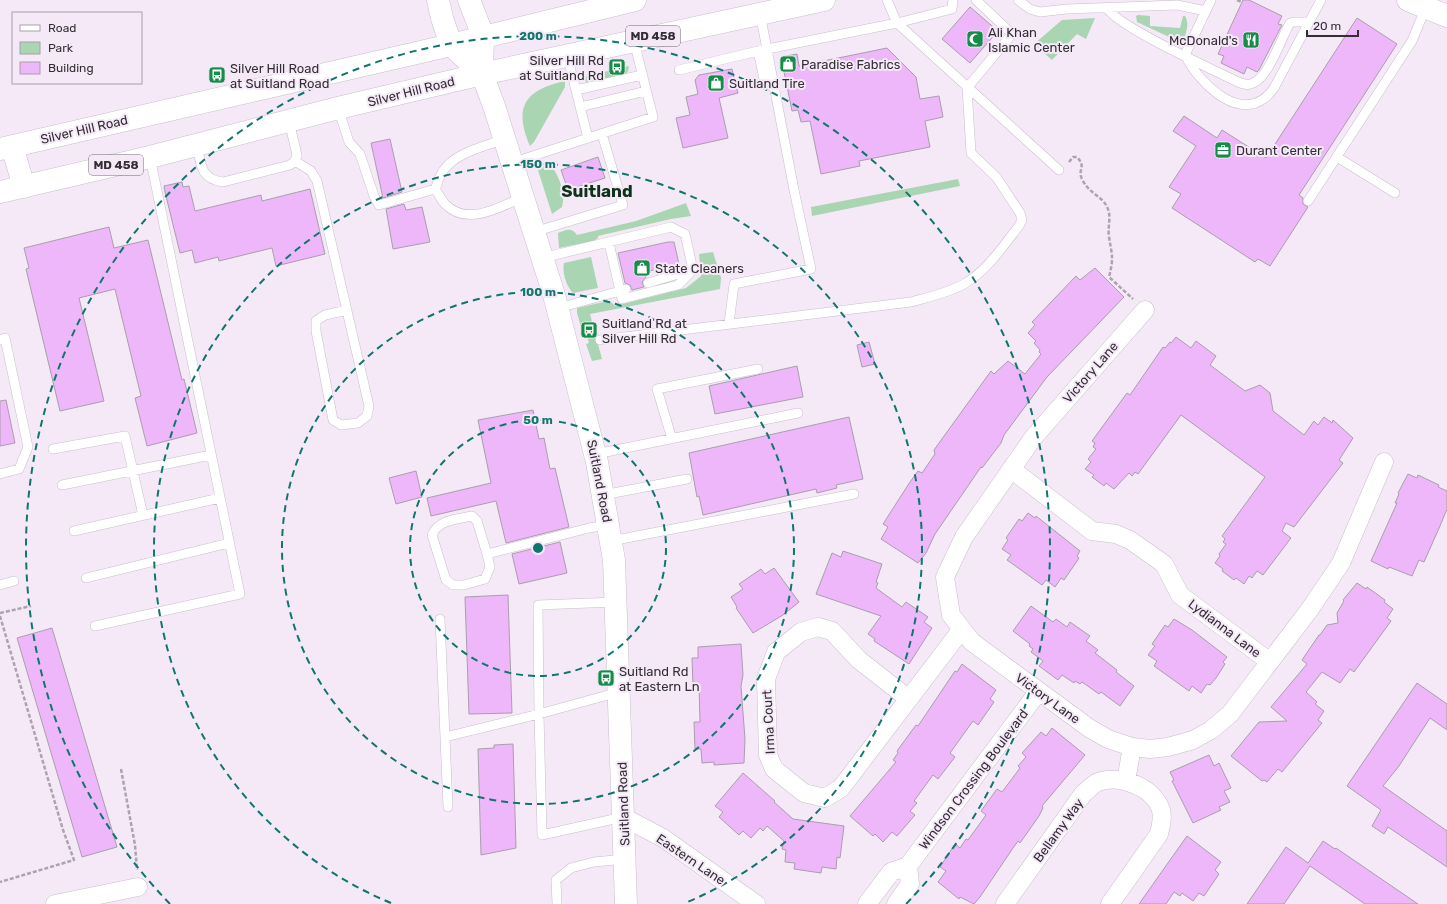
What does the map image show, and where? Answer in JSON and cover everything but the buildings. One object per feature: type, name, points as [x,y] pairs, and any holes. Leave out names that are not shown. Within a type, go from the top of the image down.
[{"type":"main road","name":"Suitland Road","points":[[438,0],[451,45],[482,74]]},
{"type":"main road","name":"Suitland Road","points":[[469,0],[483,36],[482,74],[494,106],[558,308],[596,454],[610,533],[614,560],[616,602],[626,904]]},
{"type":"main road","name":"Silver Hill Road","points":[[6,147],[451,45],[635,0]]},
{"type":"main road","name":"Silver Hill Road","points":[[0,192],[150,157],[338,108],[482,74],[824,0]]},
{"type":"main road","points":[[1417,4],[1447,16]]},
{"type":"main road","points":[[6,147],[24,187]]},
{"type":"street","name":"Victory Lane","points":[[1145,310],[1033,438],[964,537],[945,577],[951,615],[972,642],[1089,728],[1108,739],[1132,747],[1150,749],[1168,747],[1193,740],[1211,730],[1230,714],[1270,662],[1341,563],[1384,462]]},
{"type":"street","name":"Lydianna Lane","points":[[1011,469],[1092,531],[1116,534],[1130,540],[1164,564],[1180,595],[1270,662]]},
{"type":"street","name":"Irma Court","points":[[909,699],[859,660],[832,631],[818,627],[801,632],[776,652],[766,679],[768,755],[774,769],[804,793],[825,798],[841,788],[909,699],[962,629]]},
{"type":"street","name":"Windson Crossing Boulevard","points":[[908,866],[1038,692]]},
{"type":"street","points":[[1126,781],[1132,747]]},
{"type":"street","name":"Bellamy Way","points":[[1005,904],[1083,794],[1097,783],[1108,780],[1126,781],[1142,788],[1151,796],[1161,809],[1162,822],[1159,834],[1110,904]]},
{"type":"street","name":"Eastern Lane","points":[[623,817],[663,838],[747,901]]},
{"type":"street","points":[[867,904],[891,872],[908,866],[910,884],[896,904]]},
{"type":"street","points":[[55,904],[138,887]]},
{"type":"lane","points":[[887,0],[897,23],[1059,170]]},
{"type":"lane","points":[[679,70],[767,49],[897,23],[952,9],[953,0]]},
{"type":"lane","points":[[600,340],[911,302],[952,290],[965,284],[984,269],[1019,226],[1022,220],[1020,213],[997,178],[971,153],[967,88],[1012,34],[976,0]]},
{"type":"lane","points":[[1018,0],[1030,9],[1040,12],[1067,9],[1177,5],[1206,11]]},
{"type":"lane","points":[[1185,55],[1211,0]]},
{"type":"lane","points":[[1185,55],[1202,81],[1220,95],[1242,104],[1255,103],[1268,95],[1274,88],[1321,0]]},
{"type":"lane","points":[[1308,201],[1412,41],[1417,4]]},
{"type":"lane","points":[[1107,8],[1123,23],[1238,82],[1247,85],[1253,84],[1264,75],[1290,23],[1309,22]]},
{"type":"lane","points":[[729,324],[734,284],[811,269],[794,190],[760,13]]},
{"type":"lane","points":[[511,163],[653,117],[634,40]]},
{"type":"lane","points":[[758,51],[764,79],[775,90]]},
{"type":"lane","points":[[567,55],[588,138]]},
{"type":"lane","points":[[576,90],[642,75]]},
{"type":"lane","points":[[580,107],[646,91]]},
{"type":"lane","points":[[338,108],[349,142],[360,154],[374,196],[379,205],[436,189]]},
{"type":"lane","points":[[198,145],[201,167],[205,174],[213,180],[223,182],[290,165],[296,161],[297,155],[289,121]]},
{"type":"lane","points":[[534,232],[623,205],[602,134]]},
{"type":"lane","points":[[436,189],[442,172],[449,164],[461,155],[504,140]]},
{"type":"lane","points":[[95,626],[240,594],[150,157]]},
{"type":"lane","points":[[1337,157],[1395,193]]},
{"type":"lane","points":[[296,161],[311,171],[317,181],[347,310],[369,406],[367,416],[358,423],[341,425],[333,420],[316,331],[316,321],[325,315],[347,310]]},
{"type":"lane","points":[[436,189],[446,204],[456,212],[470,216],[490,212],[523,197]]},
{"type":"lane","points":[[542,258],[672,227],[685,234],[693,270]]},
{"type":"lane","points":[[609,243],[623,290],[622,299],[678,285],[693,270]]},
{"type":"lane","points":[[648,283],[693,270]]},
{"type":"lane","points":[[558,308],[623,290]]},
{"type":"lane","points":[[0,340],[5,338],[28,447],[18,469],[0,474]]},
{"type":"lane","points":[[672,439],[656,389],[758,369]]},
{"type":"lane","points":[[596,454],[798,413]]},
{"type":"lane","points":[[53,449],[125,436],[143,515]]},
{"type":"lane","points":[[62,485],[212,455]]},
{"type":"lane","points":[[603,494],[687,479]]},
{"type":"lane","points":[[487,554],[854,494]]},
{"type":"lane","points":[[74,531],[220,498]]},
{"type":"lane","points":[[472,516],[477,521],[487,554],[490,567],[485,579],[464,585],[453,585],[446,580],[432,535],[434,528],[440,523],[472,516]]},
{"type":"lane","points":[[86,578],[229,543]]},
{"type":"lane","points":[[0,584],[14,581]]},
{"type":"lane","points":[[616,602],[538,604],[542,835],[623,817]]},
{"type":"lane","points":[[440,619],[448,807]]},
{"type":"lane","points":[[445,737],[539,714],[619,692]]},
{"type":"lane","points":[[557,904],[556,880],[571,868],[594,862],[625,859]]},
{"type":"path","points":[[1237,0],[1242,2]]},
{"type":"path","points":[[1059,170],[1073,157],[1077,157],[1082,162],[1081,178],[1087,189],[1103,201],[1110,214],[1109,236],[1113,255],[1109,277],[1145,310]]},
{"type":"path","points":[[0,613],[31,606]]},
{"type":"path","points":[[0,616],[63,830],[74,860],[0,882]]},
{"type":"path","points":[[121,768],[126,804],[135,845],[138,887]]},
{"type":"green space","points":[[1136,16],[1150,16],[1150,26],[1180,28],[1183,16],[1185,16],[1187,26],[1182,43],[1137,22]]},
{"type":"green space","points":[[1095,18],[1086,39],[1077,34],[1052,60],[1034,44],[1062,20]]},
{"type":"green space","points":[[629,66],[625,75],[587,83],[583,77]]},
{"type":"green space","points":[[565,81],[565,87],[534,142],[530,146],[523,121],[523,111],[526,102],[540,89]]},
{"type":"green space","points":[[546,162],[554,170],[560,182],[563,195],[562,207],[552,214],[536,164]]},
{"type":"green space","points":[[958,179],[960,186],[812,216],[811,207]]},
{"type":"green space","points":[[686,203],[691,216],[671,219],[598,236],[598,238],[594,241],[559,248],[558,233],[571,230],[577,235],[636,221]]},
{"type":"green space","points":[[713,252],[721,278],[720,289],[590,314],[602,359],[592,361],[586,344],[589,343],[585,329],[582,330],[577,308],[608,301],[615,306],[686,288],[701,276],[699,254]]},
{"type":"green space","points":[[591,257],[598,288],[573,293],[565,279],[564,263]]},
{"type":"place","name":"Ali Khan Islamic Center","points":[[975,39]]},
{"type":"place","name":"McDonald's","points":[[1251,40]]},
{"type":"place","name":"Paradise Fabrics","points":[[788,64]]},
{"type":"place","name":"Silver Hill Rd at Suitland Rd","points":[[617,67]]},
{"type":"place","name":"Silver Hill Road at Suitland Road","points":[[217,75]]},
{"type":"place","name":"Suitland Tire","points":[[716,83]]},
{"type":"place","name":"Durant Center","points":[[1223,150]]},
{"type":"place","name":"State Cleaners","points":[[642,268]]},
{"type":"place","name":"Suitland Rd at Silver Hill Rd","points":[[589,330]]},
{"type":"place","name":"Suitland Rd at Eastern Ln","points":[[606,678]]},
{"type":"district","name":"Suitland","points":[[597,191]]}]
